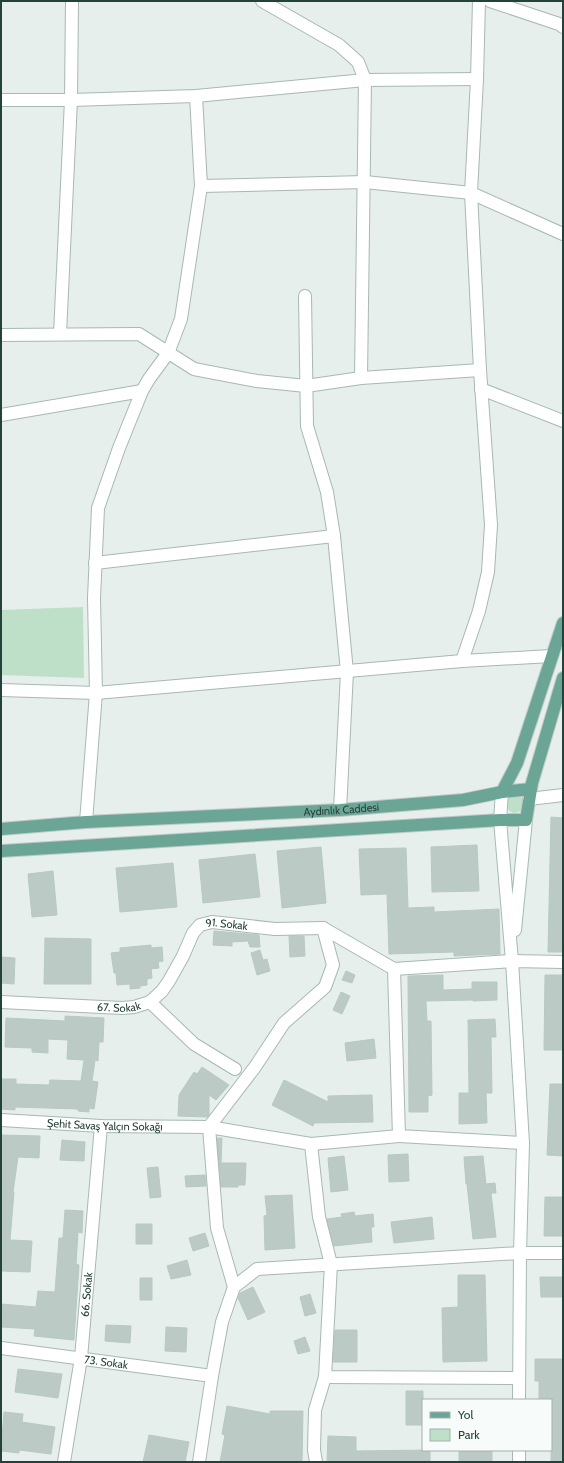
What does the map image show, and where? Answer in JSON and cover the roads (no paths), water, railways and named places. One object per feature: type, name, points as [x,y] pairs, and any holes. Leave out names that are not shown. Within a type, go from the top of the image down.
[{"type":"main road","points":[[502,792],[517,763],[563,623]]},
{"type":"main road","points":[[526,820],[530,794],[563,678]]},
{"type":"main road","name":"Aydınlık Caddesi","points":[[1,829],[86,822],[340,810],[463,800],[502,792],[530,794]]},
{"type":"main road","name":"Aydınlık Caddesi","points":[[1,851],[500,820],[526,820]]},
{"type":"street","points":[[60,334],[70,100],[72,1]]},
{"type":"street","points":[[262,1],[339,45],[358,62],[365,80],[361,378]]},
{"type":"street","points":[[462,661],[479,611],[488,572],[491,525],[481,389],[471,193],[477,79],[479,1]]},
{"type":"street","points":[[490,1],[559,24],[563,27]]},
{"type":"street","points":[[1,100],[70,100],[196,96],[365,80],[477,79]]},
{"type":"street","points":[[86,822],[96,693],[94,598],[98,508],[142,391],[168,353],[181,319],[201,186],[196,96]]},
{"type":"street","points":[[201,186],[364,182],[471,193],[563,234]]},
{"type":"street","points":[[305,296],[307,426],[327,492],[334,536],[347,672],[340,810]]},
{"type":"street","points":[[1,335],[138,334],[194,369],[257,381],[306,386],[361,378],[480,370]]},
{"type":"street","points":[[481,389],[563,421]]},
{"type":"street","points":[[1,415],[142,391]]},
{"type":"street","points":[[95,563],[334,536]]},
{"type":"street","points":[[1,690],[96,693],[462,661],[551,656]]},
{"type":"street","points":[[502,792],[500,820],[512,961],[523,1142],[520,1253],[519,1399]]},
{"type":"street","points":[[530,794],[563,795]]},
{"type":"street","points":[[512,961],[526,820]]},
{"type":"street","name":"91. Sokak","points":[[150,1002],[162,991],[169,981],[197,928],[205,923],[229,923],[275,929],[322,928]]},
{"type":"street","points":[[322,928],[394,969],[512,961],[563,962]]},
{"type":"street","points":[[234,1287],[217,1228],[209,1127],[255,1067],[284,1022],[325,988],[333,965],[322,928]]},
{"type":"street","points":[[394,969],[399,1136]]},
{"type":"street","name":"67. Sokak","points":[[1,1002],[122,1008],[134,1007],[150,1002],[194,1044],[235,1068]]},
{"type":"street","name":"Şehit Savaş Yalçın Sokağı","points":[[1,1120],[101,1126],[209,1127],[311,1144],[399,1136],[523,1142]]},
{"type":"street","name":"66. Sokak","points":[[64,1462],[81,1358],[101,1126]]},
{"type":"street","points":[[311,1144],[319,1217],[331,1264],[325,1377],[315,1410],[314,1450],[316,1462]]},
{"type":"street","points":[[199,1462],[222,1322],[234,1287],[257,1269],[520,1253],[563,1253]]},
{"type":"street","name":"73. Sokak","points":[[1,1348],[212,1376]]},
{"type":"street","points":[[325,1377],[519,1378]]},
{"type":"street","points":[[519,1451],[519,1462]]}]
